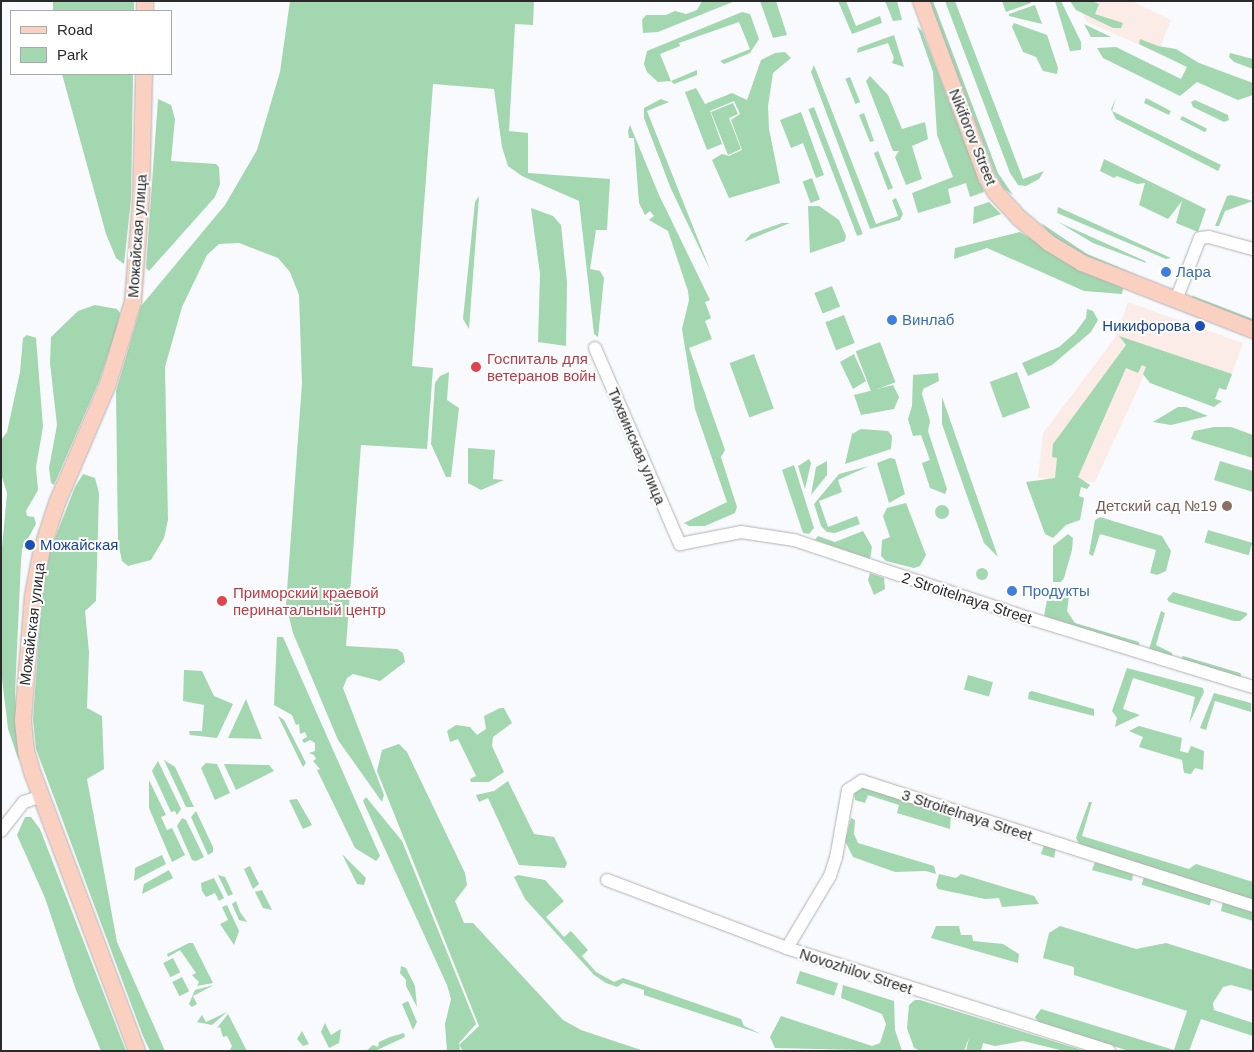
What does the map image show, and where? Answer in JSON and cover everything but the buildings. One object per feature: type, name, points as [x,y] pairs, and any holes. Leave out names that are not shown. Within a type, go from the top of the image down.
[{"type":"main road","name":"Nikiforov Street","points":[[921,1],[986,177],[996,193],[1049,243],[1098,270],[1253,330]]},
{"type":"main road","name":"Можайская улица","points":[[137,1051],[41,796],[26,750],[23,720],[33,596],[42,549],[57,503],[108,384],[128,321],[141,199],[144,75]]},
{"type":"street","points":[[1176,300],[1200,238],[1209,237],[1253,249]]},
{"type":"street","name":"Тихвинская улица","points":[[595,348],[680,544]]},
{"type":"street","name":"2 Stroitelnaya Street","points":[[680,544],[741,532],[787,539],[1253,687]]},
{"type":"street","name":"3 Stroitelnaya Street","points":[[787,948],[830,876],[836,858],[846,796],[851,786],[862,781],[1253,906]]},
{"type":"street","points":[[1,831],[24,802],[41,796]]},
{"type":"street","name":"Novozhilov Street","points":[[607,880],[787,948],[1109,1051]]},
{"type":"shaded area","points":[[1076,1],[1132,1],[1171,20],[1158,53],[1087,22]]},
{"type":"shaded area","points":[[1128,302],[1243,343],[1231,377],[1160,353],[1144,375],[1095,482],[1038,478],[1043,433],[1115,338]]},
{"type":"green space","points":[[53,1],[134,1],[134,10],[53,10]]},
{"type":"green space","points":[[290,1],[534,1],[533,25],[515,24],[509,131],[528,133],[528,173],[610,179],[607,230],[596,230],[590,269],[600,271],[604,278],[598,337],[594,334],[579,201],[522,176],[508,166],[502,147],[494,89],[433,84],[412,366],[433,368],[427,449],[361,445],[346,646],[397,649],[403,653],[405,662],[380,681],[353,674],[347,678],[343,688],[384,795],[382,802],[338,740],[293,633],[286,605],[302,383],[299,295],[290,272],[278,258],[239,243],[219,244],[207,255],[182,307],[165,367],[168,520],[164,538],[151,560],[128,566],[122,561],[118,542],[116,391],[141,306],[225,205],[257,150],[280,72]]},
{"type":"green space","points":[[702,1],[735,1],[658,32],[643,33],[642,20],[646,15],[666,15],[675,11],[686,14],[697,10]]},
{"type":"green space","points":[[760,1],[776,1],[787,35],[773,38]]},
{"type":"green space","points":[[838,1],[846,1],[856,26],[880,16],[882,23],[852,34]]},
{"type":"green space","points":[[885,1],[897,1],[902,20],[893,21]]},
{"type":"green space","points":[[929,1],[933,1],[998,173],[1013,195],[1004,189],[995,174]]},
{"type":"green space","points":[[945,1],[955,1],[1023,179],[1044,171],[1039,179],[1026,186],[1018,185],[1010,173]]},
{"type":"green space","points":[[1002,1],[1030,1],[1031,3],[1006,12]]},
{"type":"green space","points":[[1055,1],[1061,1],[1081,42],[1081,50],[1070,51]]},
{"type":"green space","points":[[1070,1],[1092,1],[1099,4],[1095,14],[1123,23],[1121,28],[1113,28],[1076,10]]},
{"type":"green space","points":[[1035,5],[1042,24],[1009,16],[1009,14]]},
{"type":"green space","points":[[742,12],[750,14],[759,39],[750,53],[724,64],[720,61],[750,49],[739,22],[679,43],[680,46],[660,54],[671,81],[658,82],[647,72],[644,64],[647,51]]},
{"type":"green space","points":[[1014,23],[1047,35],[1058,68],[1057,74],[1043,71],[1036,57],[1023,52],[1012,27]]},
{"type":"green space","points":[[1084,24],[1111,37],[1091,37]]},
{"type":"green space","points":[[917,26],[922,31],[984,192],[970,197],[966,183],[948,189],[951,203],[918,213],[912,193],[953,177],[937,135],[933,72]]},
{"type":"green space","points":[[894,35],[904,67],[892,63],[894,58],[888,43],[857,53],[858,48]]},
{"type":"green space","points":[[1140,39],[1158,46],[1176,49],[1199,63],[1253,83],[1253,95],[1238,100],[1197,82],[1180,96],[1103,58],[1097,48],[1116,47],[1181,79],[1187,67],[1139,44]]},
{"type":"green space","points":[[785,52],[791,58],[773,73],[768,106],[769,129],[780,183],[729,198],[712,160],[722,154],[729,156],[742,150],[731,120],[740,114],[734,101],[710,111],[722,144],[707,150],[685,92],[696,88],[705,104],[732,93],[747,100],[761,60],[775,53]]},
{"type":"green space","points":[[1230,53],[1253,59],[1253,69],[1234,62],[1229,57]]},
{"type":"green space","points":[[814,65],[876,224],[898,216],[892,200],[896,198],[903,214],[900,220],[870,229],[811,72]]},
{"type":"green space","points":[[697,70],[697,75],[674,84],[671,81]]},
{"type":"green space","points":[[62,75],[133,75],[131,199],[124,264],[116,258],[106,234]]},
{"type":"green space","points":[[870,76],[888,95],[902,129],[925,122],[928,139],[912,146],[922,179],[906,185],[895,157],[899,151],[893,151],[866,81]]},
{"type":"green space","points":[[850,77],[860,102],[855,104],[845,79]]},
{"type":"green space","points":[[1146,98],[1171,111],[1169,115],[1144,103]]},
{"type":"green space","points":[[158,99],[171,105],[175,119],[171,161],[216,164],[219,167],[220,184],[215,197],[149,271],[146,268]]},
{"type":"green space","points":[[661,99],[669,102],[647,111],[711,272],[671,189],[644,118],[644,108]]},
{"type":"green space","points":[[1195,100],[1228,115],[1229,120],[1224,122],[1193,107],[1191,102]]},
{"type":"green space","points":[[733,103],[738,114],[729,118],[741,149],[728,155],[711,112]]},
{"type":"green space","points":[[814,107],[863,234],[857,236],[808,109]]},
{"type":"green space","points":[[1112,111],[1221,165],[1218,171],[1116,119]]},
{"type":"green space","points":[[801,112],[824,175],[816,178],[803,143],[791,148],[780,120]]},
{"type":"green space","points":[[864,113],[874,141],[870,142],[859,115]]},
{"type":"green space","points":[[1182,116],[1207,129],[1205,132],[1180,120]]},
{"type":"green space","points":[[630,125],[659,195],[710,300],[705,302],[711,318],[705,321],[712,339],[689,348],[725,450],[721,457],[737,507],[735,513],[705,526],[689,526],[684,523],[727,502],[695,409],[682,329],[689,300],[688,291],[668,231],[649,220],[654,216],[650,211],[645,215],[639,203],[634,138],[629,138],[628,131]]},
{"type":"green space","points":[[878,151],[893,188],[888,190],[874,153]]},
{"type":"green space","points":[[1104,159],[1206,209],[1198,232],[1176,223],[1182,201],[1168,219],[1139,205],[1145,183],[1137,184],[1117,176],[1114,178],[1100,171]]},
{"type":"green space","points":[[812,178],[820,200],[810,203],[803,181]]},
{"type":"green space","points":[[1231,195],[1253,201],[1225,211],[1219,226],[1215,226],[1227,196]]},
{"type":"green space","points":[[479,196],[469,329],[463,319],[475,202]]},
{"type":"green space","points":[[989,202],[1001,214],[973,224],[974,207]]},
{"type":"green space","points":[[808,206],[819,206],[839,220],[846,236],[845,241],[810,253]]},
{"type":"green space","points":[[1058,207],[1171,258],[1166,259],[1057,213]]},
{"type":"green space","points":[[531,208],[553,216],[561,225],[567,282],[566,346],[538,342],[540,274]]},
{"type":"green space","points":[[1058,222],[1145,261],[1146,263],[1093,243]]},
{"type":"green space","points":[[782,223],[790,223],[744,242],[751,234]]},
{"type":"green space","points":[[1041,223],[1087,254],[1140,276],[1086,256],[1052,237]]},
{"type":"green space","points":[[1020,232],[1079,269],[1123,288],[1122,294],[1084,291],[987,248],[954,259],[955,248]]},
{"type":"green space","points":[[832,286],[840,306],[823,314],[814,293]]},
{"type":"green space","points":[[1193,296],[1253,319],[1253,323],[1191,298]]},
{"type":"green space","points":[[95,305],[117,309],[120,313],[117,328],[99,381],[54,485],[51,483],[49,468],[57,425],[50,363],[51,337],[78,311]]},
{"type":"green space","points":[[1087,309],[1093,311],[1098,320],[1091,332],[1052,365],[1028,376],[1022,363],[1059,347],[1075,333],[1086,318]]},
{"type":"green space","points":[[844,315],[855,343],[836,350],[825,322]]},
{"type":"green space","points":[[27,335],[36,338],[43,427],[36,467],[38,490],[26,511],[27,516],[34,517],[36,524],[22,549],[21,561],[15,693],[19,761],[8,729],[1,670],[2,548],[7,493],[1,474],[1,440],[7,432],[20,372],[23,338]]},
{"type":"green space","points":[[1119,336],[1232,374],[1226,390],[1219,388],[1215,399],[1222,401],[1214,407],[1150,383],[1143,374],[1146,367],[1142,365],[1138,373],[1126,368],[1078,477],[1090,485],[1087,489],[1081,487],[1079,496],[1084,498],[1080,520],[1066,525],[1053,538],[1045,534],[1026,482],[1055,478],[1057,458],[1052,457],[1053,444],[1126,345]]},
{"type":"green space","points":[[880,342],[895,382],[871,391],[856,351]]},
{"type":"green space","points":[[754,354],[774,409],[749,417],[730,363]]},
{"type":"green space","points":[[854,354],[866,381],[853,389],[840,362]]},
{"type":"green space","points":[[449,372],[447,400],[459,408],[451,477],[446,477],[431,444],[435,383],[440,376]]},
{"type":"green space","points":[[1017,372],[1030,408],[1003,418],[990,382]]},
{"type":"green space","points":[[938,373],[939,381],[923,389],[922,394],[930,421],[928,431],[947,489],[945,494],[930,488],[922,463],[930,460],[921,435],[913,436],[908,419],[912,406],[913,375]]},
{"type":"green space","points":[[893,385],[899,397],[894,409],[861,415],[854,395]]},
{"type":"green space","points":[[942,397],[998,557],[984,543],[966,493],[942,424]]},
{"type":"green space","points":[[1178,407],[1186,407],[1208,416],[1171,425],[1153,422]]},
{"type":"green space","points":[[1214,427],[1231,427],[1253,435],[1253,458],[1191,439],[1194,431]]},
{"type":"green space","points":[[861,429],[888,431],[892,436],[891,449],[845,464],[852,434]]},
{"type":"green space","points":[[468,448],[495,450],[493,479],[504,480],[481,490],[468,483]]},
{"type":"green space","points":[[890,458],[895,459],[905,494],[889,503],[877,463]]},
{"type":"green space","points":[[809,459],[811,463],[805,489],[798,466]]},
{"type":"green space","points":[[827,461],[827,475],[811,495],[816,467]]},
{"type":"green space","points":[[1220,461],[1253,471],[1253,492],[1214,480]]},
{"type":"green space","points":[[794,465],[814,528],[809,534],[803,533],[782,470]]},
{"type":"green space","points":[[869,466],[838,480],[842,492],[819,501],[828,527],[857,516],[860,524],[835,533],[827,532],[821,526],[814,504],[839,474]]},
{"type":"green space","points":[[83,474],[95,478],[99,493],[96,601],[85,611],[89,652],[87,708],[102,716],[104,769],[87,779],[117,942],[165,1051],[150,1051],[143,1036],[36,749],[33,719],[42,594],[50,551],[75,487]]},
{"type":"green space","points":[[906,503],[926,555],[920,566],[914,568],[886,561],[881,556],[882,540],[890,537],[883,516],[887,508]]},
{"type":"green space","points":[[939,505],[945,505],[949,512],[945,519],[939,519],[935,515],[935,509]]},
{"type":"green space","points":[[1100,517],[1162,536],[1171,551],[1166,571],[1157,575],[1150,573],[1156,550],[1100,534],[1093,556],[1089,554],[1095,520]]},
{"type":"green space","points":[[1208,530],[1252,543],[1249,555],[1204,542]]},
{"type":"green space","points":[[863,531],[872,547],[870,559],[815,540],[818,536],[835,542]]},
{"type":"green space","points":[[1068,534],[1073,538],[1072,550],[1064,578],[1061,582],[1053,582],[1053,546]]},
{"type":"green space","points":[[980,568],[984,568],[988,574],[984,580],[980,580],[976,576],[976,572]]},
{"type":"green space","points":[[870,573],[884,578],[885,589],[874,595],[868,580]]},
{"type":"green space","points":[[1173,592],[1247,613],[1247,615],[1240,621],[1234,621],[1169,602],[1167,599]]},
{"type":"green space","points":[[1063,595],[1069,597],[1067,611],[1075,623],[1139,642],[1139,646],[1044,616],[1047,600],[1060,601]]},
{"type":"green space","points":[[1161,611],[1165,613],[1156,645],[1172,653],[1172,657],[1149,649]]},
{"type":"green space","points":[[277,637],[283,637],[380,856],[376,861],[355,848],[317,770],[320,769],[313,761],[316,759],[314,755],[309,753],[315,751],[315,743],[310,740],[304,743],[302,740],[307,737],[305,732],[300,734],[299,724],[296,725],[292,715],[274,705]]},
{"type":"green space","points":[[1183,656],[1240,673],[1240,677],[1181,659]]},
{"type":"green space","points":[[1127,668],[1203,688],[1204,692],[1189,724],[1195,697],[1133,678],[1123,709],[1140,715],[1115,727],[1117,718],[1112,711]]},
{"type":"green space","points":[[184,670],[202,671],[214,696],[233,704],[217,738],[190,735],[189,731],[202,731],[204,705],[183,701]]},
{"type":"green space","points":[[968,675],[993,682],[989,697],[964,689]]},
{"type":"green space","points":[[1032,691],[1094,709],[1094,716],[1028,699],[1029,692]]},
{"type":"green space","points":[[1214,693],[1251,703],[1251,712],[1215,701],[1206,730],[1200,728]]},
{"type":"green space","points":[[246,699],[262,739],[228,738]]},
{"type":"green space","points":[[504,708],[512,723],[493,737],[492,746],[504,772],[489,782],[471,782],[470,779],[476,776],[458,739],[450,742],[447,731],[456,725],[470,727],[477,735],[486,729],[484,716]]},
{"type":"green space","points":[[278,716],[284,720],[306,763],[303,767]]},
{"type":"green space","points":[[1139,726],[1182,738],[1180,751],[1188,753],[1191,746],[1204,751],[1203,770],[1195,768],[1191,774],[1184,773],[1182,760],[1139,747],[1143,737],[1129,731]]},
{"type":"green space","points":[[399,744],[407,752],[465,873],[467,885],[455,901],[464,923],[473,923],[563,1020],[581,1030],[644,1051],[463,1051],[459,1045],[479,1026],[377,771],[382,750]]},
{"type":"green space","points":[[164,760],[175,767],[194,807],[186,807]]},
{"type":"green space","points":[[158,761],[181,809],[177,815],[175,811],[171,812],[152,771]]},
{"type":"green space","points":[[206,763],[217,764],[230,793],[215,800],[201,768]]},
{"type":"green space","points":[[224,764],[269,765],[274,771],[236,790]]},
{"type":"green space","points":[[149,780],[166,815],[161,817],[167,830],[172,828],[185,855],[172,862],[149,808]]},
{"type":"green space","points":[[508,781],[534,834],[554,837],[567,863],[565,868],[519,865],[488,798],[479,802],[476,795],[494,791]]},
{"type":"green space","points":[[862,787],[951,815],[950,829],[897,813],[899,805],[868,795],[865,803],[855,800],[854,791]]},
{"type":"green space","points":[[366,797],[402,841],[476,1024],[459,1043],[460,1051],[447,1051],[445,1024],[451,999],[447,985],[363,801]]},
{"type":"green space","points":[[297,799],[312,825],[303,829],[289,800]]},
{"type":"green space","points":[[1089,802],[1092,802],[1082,836],[1189,869],[1196,864],[1253,882],[1253,900],[1080,845],[1076,838]]},
{"type":"green space","points":[[196,811],[213,847],[213,852],[208,855],[191,817]]},
{"type":"green space","points":[[25,817],[31,817],[40,829],[126,1051],[101,1051],[76,990],[45,898],[17,835]]},
{"type":"green space","points":[[182,818],[186,820],[204,857],[196,861],[192,860],[177,826]]},
{"type":"green space","points":[[851,818],[855,820],[854,834],[858,843],[934,866],[936,874],[926,871],[895,872],[853,857],[845,841]]},
{"type":"green space","points":[[1044,845],[1056,848],[1054,858],[1041,854]]},
{"type":"green space","points":[[342,854],[366,878],[364,885],[357,884]]},
{"type":"green space","points":[[162,855],[166,864],[134,881],[135,868]]},
{"type":"green space","points":[[1095,862],[1133,874],[1132,881],[1092,870]]},
{"type":"green space","points":[[250,866],[259,884],[253,889],[244,869]]},
{"type":"green space","points":[[169,870],[173,878],[142,894],[144,884]]},
{"type":"green space","points":[[939,874],[956,878],[961,874],[1034,896],[1039,904],[1002,907],[999,898],[985,899],[938,889],[936,885]]},
{"type":"green space","points":[[218,875],[225,877],[233,894],[228,896]]},
{"type":"green space","points":[[518,875],[545,880],[564,901],[546,917],[564,937],[571,931],[588,950],[582,956],[596,972],[614,982],[623,978],[741,1019],[744,1026],[761,1034],[644,995],[644,990],[623,983],[617,987],[606,983],[594,975],[525,899],[514,877]]},
{"type":"green space","points":[[1144,877],[1212,898],[1210,905],[1142,885]]},
{"type":"green space","points":[[214,878],[224,898],[219,901],[215,893],[206,897],[202,891],[201,883]]},
{"type":"green space","points":[[262,890],[272,910],[263,908],[255,892]]},
{"type":"green space","points":[[236,901],[240,912],[247,922],[239,920],[232,904]]},
{"type":"green space","points":[[1223,902],[1253,911],[1253,921],[1221,911]]},
{"type":"green space","points":[[227,905],[239,931],[234,945],[220,924],[228,920],[222,907]]},
{"type":"green space","points":[[936,926],[959,926],[961,935],[972,935],[973,941],[1003,944],[1019,954],[1018,963],[931,938]]},
{"type":"green space","points":[[1060,926],[1136,949],[1166,943],[1253,970],[1253,991],[1231,985],[1223,987],[1213,1003],[1214,1010],[1253,1023],[1253,1036],[1201,1019],[1189,1051],[1129,1051],[1039,1023],[1035,1017],[1041,1009],[1174,1050],[1187,1011],[1074,975],[1074,967],[1043,958],[1049,933]]},
{"type":"green space","points":[[189,943],[193,943],[213,983],[197,986],[199,982],[192,975],[196,973],[180,950],[168,957],[167,954]]},
{"type":"green space","points":[[173,958],[180,972],[170,977],[163,963]]},
{"type":"green space","points":[[401,966],[406,968],[415,986],[417,1007],[406,986],[406,980],[400,973]]},
{"type":"green space","points":[[800,971],[838,983],[834,996],[796,983]]},
{"type":"green space","points":[[182,977],[189,991],[179,996],[172,982]]},
{"type":"green space","points":[[214,985],[193,996],[197,1004],[192,1007],[189,1004],[195,990]]},
{"type":"green space","points":[[843,985],[894,1001],[895,1030],[902,1051],[775,1048],[770,1037],[781,1016],[872,1046],[880,1043],[886,1024],[882,1014],[841,998]]},
{"type":"green space","points":[[915,1000],[1082,1050],[1064,1051],[1023,1041],[995,1046],[983,1043],[981,1051],[966,1051],[969,1038],[964,1051],[921,1051],[914,1048],[907,1028],[909,1005]]},
{"type":"green space","points":[[408,1001],[417,1022],[413,1030],[402,1004]]},
{"type":"green space","points":[[227,1012],[212,1025],[197,1022],[202,1015],[206,1022]]},
{"type":"green space","points":[[228,1014],[247,1051],[230,1050],[232,1046],[227,1036],[223,1037],[220,1027],[217,1028]]},
{"type":"green space","points":[[325,1023],[331,1035],[341,1029],[339,1043],[329,1048],[321,1032]]},
{"type":"green space","points":[[302,1031],[309,1044],[303,1046],[297,1039]]},
{"type":"green space","points":[[404,1033],[405,1037],[375,1051],[366,1051],[373,1045],[378,1047],[379,1042]]},
{"type":"place","name":"Лара","points":[[1166,272]]},
{"type":"place","name":"Винлаб","points":[[892,320]]},
{"type":"place","name":"Никифорова","points":[[1200,326]]},
{"type":"place","name":"Госпиталь для ветеранов войн","points":[[476,367]]},
{"type":"place","name":"Детский сад №19","points":[[1227,506]]},
{"type":"place","name":"Можайская","points":[[30,545]]},
{"type":"place","name":"Продукты","points":[[1012,591]]},
{"type":"place","name":"Приморский краевой перинатальный центр","points":[[222,601]]}]
